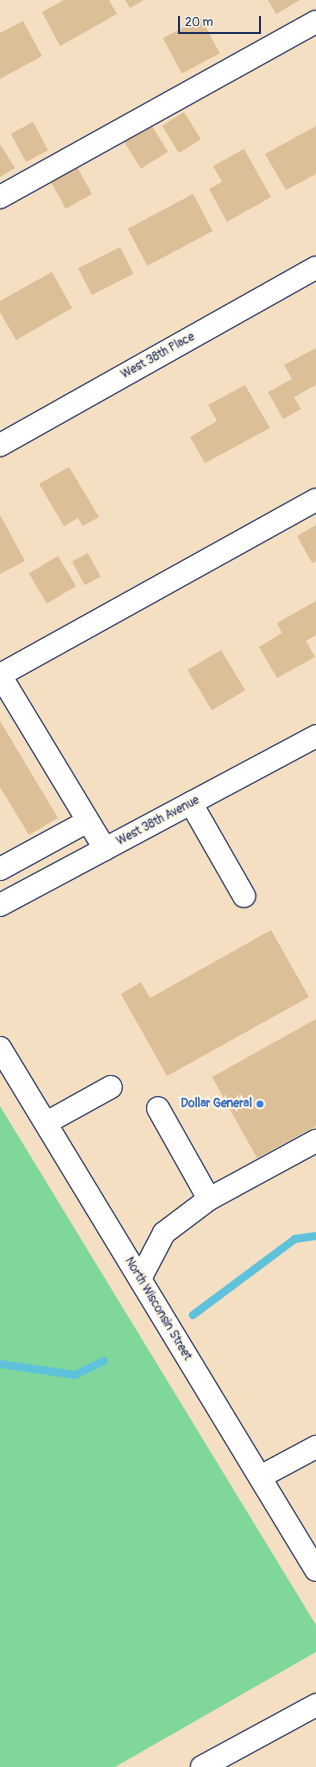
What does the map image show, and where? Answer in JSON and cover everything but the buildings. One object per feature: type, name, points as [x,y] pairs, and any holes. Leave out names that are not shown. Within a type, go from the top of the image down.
[{"type":"street","points":[[0,197],[316,22]]},
{"type":"street","name":"West 38th Place","points":[[0,445],[316,268]]},
{"type":"street","points":[[105,849],[0,675],[316,500]]},
{"type":"street","name":"West 38th Avenue","points":[[0,905],[316,736]]},
{"type":"street","points":[[191,803],[244,896]]},
{"type":"street","points":[[0,869],[88,821]]},
{"type":"street","name":"North Wisconsin Street","points":[[0,1048],[316,1570]]},
{"type":"street","points":[[46,1123],[111,1086]]},
{"type":"street","points":[[158,1108],[209,1199]]},
{"type":"street","points":[[140,1279],[164,1233],[209,1199],[316,1141]]},
{"type":"street","points":[[260,1477],[316,1447]]},
{"type":"street","points":[[213,1764],[316,1705]]},
{"type":"green space","points":[[0,1106],[316,1625],[316,1652],[115,1767],[0,1767]]},
{"type":"waterway","points":[[193,1315],[295,1239],[316,1236]]},
{"type":"waterway","points":[[0,1364],[75,1375],[104,1361]]},
{"type":"place","name":"Dollar General","points":[[260,1104]]}]
